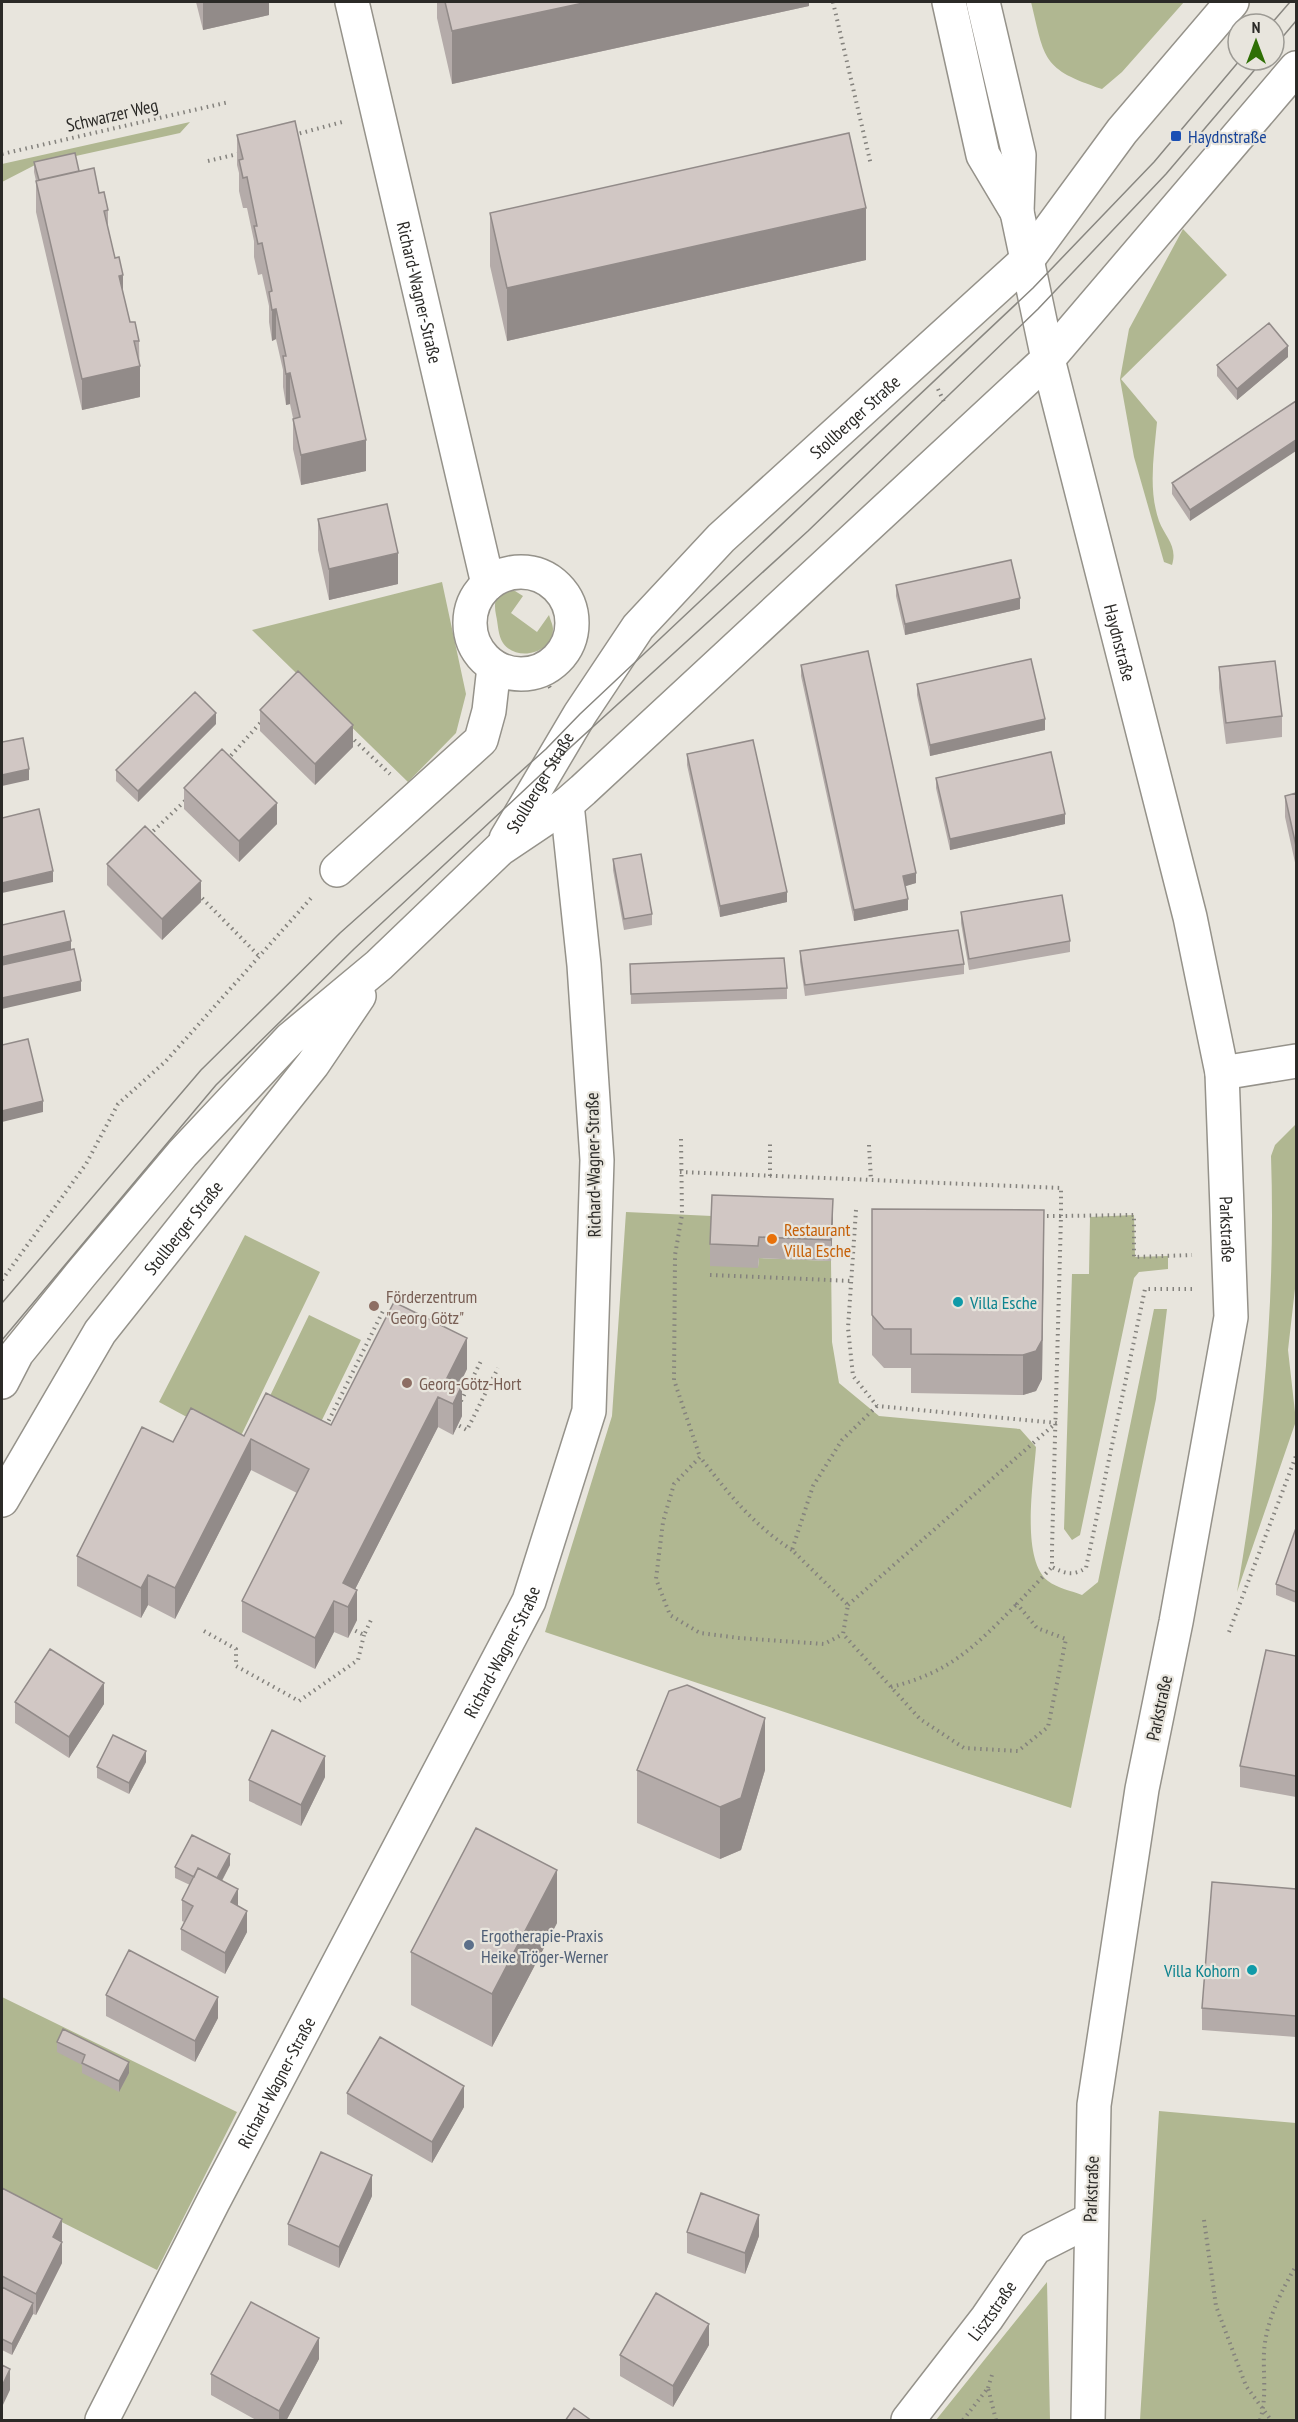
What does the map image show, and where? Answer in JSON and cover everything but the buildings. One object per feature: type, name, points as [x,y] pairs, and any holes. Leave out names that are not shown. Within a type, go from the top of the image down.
[{"type":"street","name":"Richard-Wagner-Straße","points":[[352,2],[488,584]]},
{"type":"street","name":"Haydnstraße","points":[[949,2],[983,155],[1017,212]]},
{"type":"street","name":"Haydnstraße","points":[[983,2],[1019,155],[1017,212],[1048,359],[1190,917],[1222,1072]]},
{"type":"street","name":"Stollberger Straße","points":[[500,849],[580,714],[638,627],[722,538],[1028,259],[1122,131],[1232,2]]},
{"type":"street","name":"Stollberger Straße","points":[[2,1382],[17,1353],[182,1154],[290,1039],[379,964],[500,849],[567,804],[1048,359],[1296,68]]},
{"type":"street","points":[[512,572],[536,574],[553,583],[563,593],[572,618],[572,632],[567,646],[552,664],[527,675],[514,675],[494,667],[476,648],[471,637],[470,618],[473,605],[488,584],[512,572]]},
{"type":"street","points":[[337,870],[415,797],[481,740],[489,711],[494,667]]},
{"type":"street","name":"Richard-Wagner-Straße","points":[[102,2421],[213,2202],[530,1601],[589,1411],[597,1160],[584,965],[567,804]]},
{"type":"street","name":"Stollberger Straße","points":[[2,1500],[100,1332],[313,1064],[379,964]]},
{"type":"street","points":[[1222,1072],[1296,1061]]},
{"type":"street","name":"Parkstraße","points":[[1088,2421],[1090,2220],[1094,2105],[1142,1789],[1176,1622],[1231,1317],[1222,1072]]},
{"type":"street","name":"Lisztstraße","points":[[908,2421],[987,2318],[1035,2248],[1090,2220]]},
{"type":"path","points":[[833,2],[871,165]]},
{"type":"path","name":"Schwarzer Weg","points":[[2,154],[229,102]]},
{"type":"path","points":[[291,136],[330,124]]},
{"type":"path","points":[[208,161],[250,150]]},
{"type":"path","points":[[219,768],[265,718]]},
{"type":"path","points":[[347,733],[415,797]]},
{"type":"path","points":[[145,840],[194,792]]},
{"type":"path","points":[[2,1280],[86,1164],[118,1104],[166,1061],[337,870]]},
{"type":"path","points":[[194,890],[260,957]]},
{"type":"path","points":[[681,1139],[682,1215],[675,1255],[674,1380],[700,1457],[735,1501],[763,1531],[792,1550],[848,1605]]},
{"type":"path","points":[[770,1142],[770,1176]]},
{"type":"path","points":[[870,1145],[871,1180]]},
{"type":"path","points":[[680,1172],[1062,1188],[1052,1567],[969,1652],[921,1679],[891,1687]]},
{"type":"path","points":[[856,1210],[848,1329],[853,1376],[877,1406],[1057,1423]]},
{"type":"path","points":[[1034,1215],[1134,1215],[1134,1257],[1168,1257]]},
{"type":"path","points":[[710,1275],[852,1281]]},
{"type":"path","points":[[1052,1567],[1065,1574],[1076,1574],[1086,1568],[1145,1288],[1229,1289]]},
{"type":"path","points":[[325,1427],[383,1311]]},
{"type":"path","points":[[458,1406],[482,1359]]},
{"type":"path","points":[[450,1422],[467,1430],[498,1368]]},
{"type":"path","points":[[354,1372],[360,1375]]},
{"type":"path","points":[[792,1550],[813,1486],[842,1440],[877,1406]]},
{"type":"path","points":[[843,1634],[848,1605],[1057,1423]]},
{"type":"path","points":[[1229,1632],[1296,1456]]},
{"type":"path","points":[[700,1457],[674,1484],[663,1522],[656,1579],[670,1615],[700,1633],[739,1638],[824,1644],[843,1634]]},
{"type":"path","points":[[843,1634],[920,1719],[964,1748],[1018,1751],[1048,1727],[1066,1639],[1037,1628],[1017,1604]]},
{"type":"path","points":[[204,1631],[236,1649],[236,1666],[299,1701],[358,1660],[364,1635],[371,1620]]},
{"type":"path","points":[[347,1627],[364,1635]]},
{"type":"path","points":[[1204,2220],[1216,2306],[1246,2386],[1271,2421]]},
{"type":"path","points":[[1260,2421],[1263,2410],[1264,2348],[1276,2302],[1296,2266]]},
{"type":"path","points":[[963,2421],[988,2388],[996,2421]]},
{"type":"green space","points":[[1031,2],[1184,2],[1122,72],[1102,89],[1068,75],[1049,60],[1044,50]]},
{"type":"green space","points":[[190,122],[180,133],[35,165],[2,182],[2,164]]},
{"type":"green space","points":[[1183,229],[1227,275],[1121,379],[1157,422],[1153,472],[1154,497],[1159,521],[1172,547],[1172,565],[1164,562],[1134,457],[1120,379],[1129,329]]},
{"type":"green space","points":[[442,582],[466,694],[456,733],[408,782],[252,630]]},
{"type":"green space","points":[[505,591],[515,591],[523,596],[511,613],[537,632],[549,615],[553,627],[551,638],[541,649],[525,654],[516,652],[509,649],[501,640],[495,604],[497,598]]},
{"type":"green space","points":[[1296,1124],[1296,1280],[1288,1350],[1296,1421],[1237,1592],[1254,1484],[1265,1375],[1271,1266],[1271,1156],[1275,1145]]},
{"type":"green space","points":[[626,1212],[712,1216],[758,1267],[759,1258],[831,1261],[832,1342],[839,1383],[879,1416],[1020,1429],[1036,1447],[1031,1537],[1039,1570],[1048,1581],[1082,1595],[1098,1582],[1154,1309],[1167,1309],[1156,1399],[1071,1808],[545,1632],[612,1416]]},
{"type":"green space","points":[[1134,1215],[1135,1257],[1168,1256],[1168,1269],[1139,1272],[1134,1278],[1080,1535],[1072,1540],[1064,1529],[1072,1274],[1089,1274],[1090,1217]]},
{"type":"green space","points":[[245,1235],[320,1272],[237,1444],[159,1402]]},
{"type":"green space","points":[[309,1315],[361,1340],[321,1422],[269,1398]]},
{"type":"green space","points":[[2,1997],[237,2112],[157,2270],[2,2192]]},
{"type":"green space","points":[[1159,2111],[1296,2123],[1296,2420],[1140,2420]]},
{"type":"green space","points":[[1047,2282],[1050,2420],[936,2420]]},
{"type":"tram line","points":[[1281,12],[1290,2]]},
{"type":"tram line","points":[[1286,33],[1296,21]]},
{"type":"tram line","points":[[2,1303],[201,1070],[340,933],[546,749],[580,714],[1033,288],[1154,162],[1230,72]]},
{"type":"tram line","points":[[2,1340],[216,1085],[354,949],[551,765],[808,531],[1038,309],[1166,174],[1253,72]]},
{"type":"place","name":"Haydnstraße","points":[[1176,136]]},
{"type":"place","name":"Restaurant Villa Esche","points":[[772,1239]]},
{"type":"place","name":"Villa Esche","points":[[958,1302]]},
{"type":"place","name":"Förderzentrum \"Georg Götz\"","points":[[374,1306]]},
{"type":"place","name":"Georg-Götz-Hort","points":[[407,1383]]},
{"type":"place","name":"Ergotherapie-Praxis Heike Tröger-Werner","points":[[469,1945]]},
{"type":"place","name":"Villa Kohorn","points":[[1252,1970]]}]
